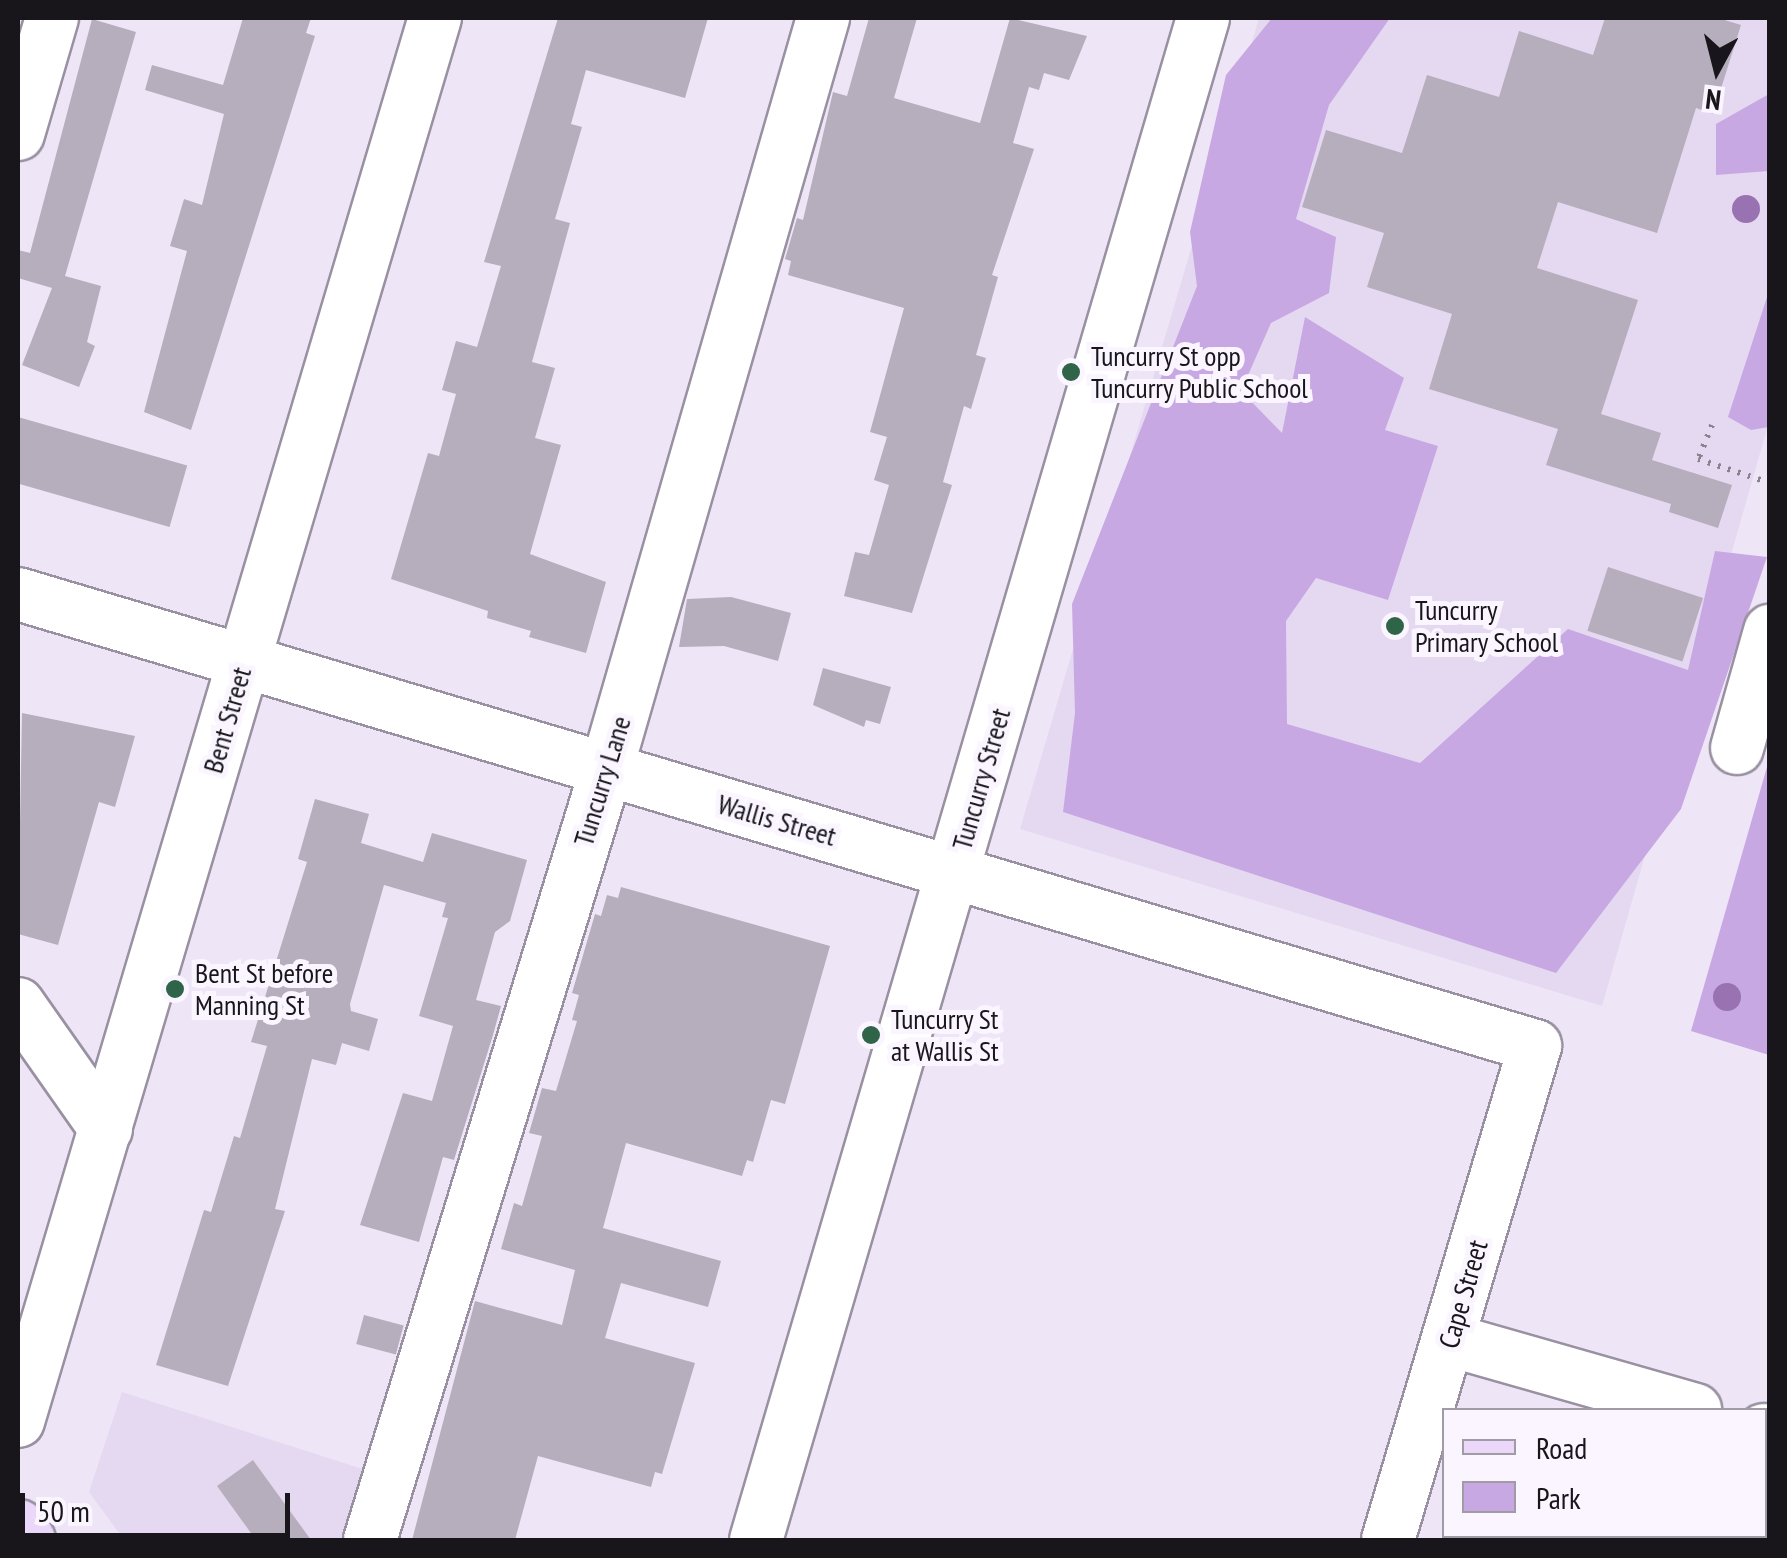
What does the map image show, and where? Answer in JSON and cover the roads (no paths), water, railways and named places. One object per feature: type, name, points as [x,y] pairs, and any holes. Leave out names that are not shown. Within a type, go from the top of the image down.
[{"type":"main road","points":[[18,1527],[27,1540]]},
{"type":"street","points":[[18,134],[52,18]]},
{"type":"street","name":"Bent Street","points":[[18,1421],[435,18]]},
{"type":"street","name":"Tuncurry Lane","points":[[370,1540],[606,770],[823,18]]},
{"type":"street","name":"Tuncurry Street","points":[[756,1540],[1203,18]]},
{"type":"street","name":"Wallis Street","points":[[18,594],[245,658],[606,770],[954,870],[1536,1046]]},
{"type":"street","points":[[1737,748],[1770,631]]},
{"type":"street","points":[[18,1004],[106,1128]]},
{"type":"street","name":"Cape Street","points":[[1388,1540],[1536,1046]]},
{"type":"street","points":[[1450,1340],[1688,1408]]},
{"type":"place","name":"Tuncurry St opp Tuncurry Public School","points":[[1071,372]]},
{"type":"place","name":"Tuncurry Primary School","points":[[1395,626]]},
{"type":"place","name":"Bent St before Manning St","points":[[175,989]]},
{"type":"place","name":"Tuncurry St at Wallis St","points":[[871,1035]]}]
